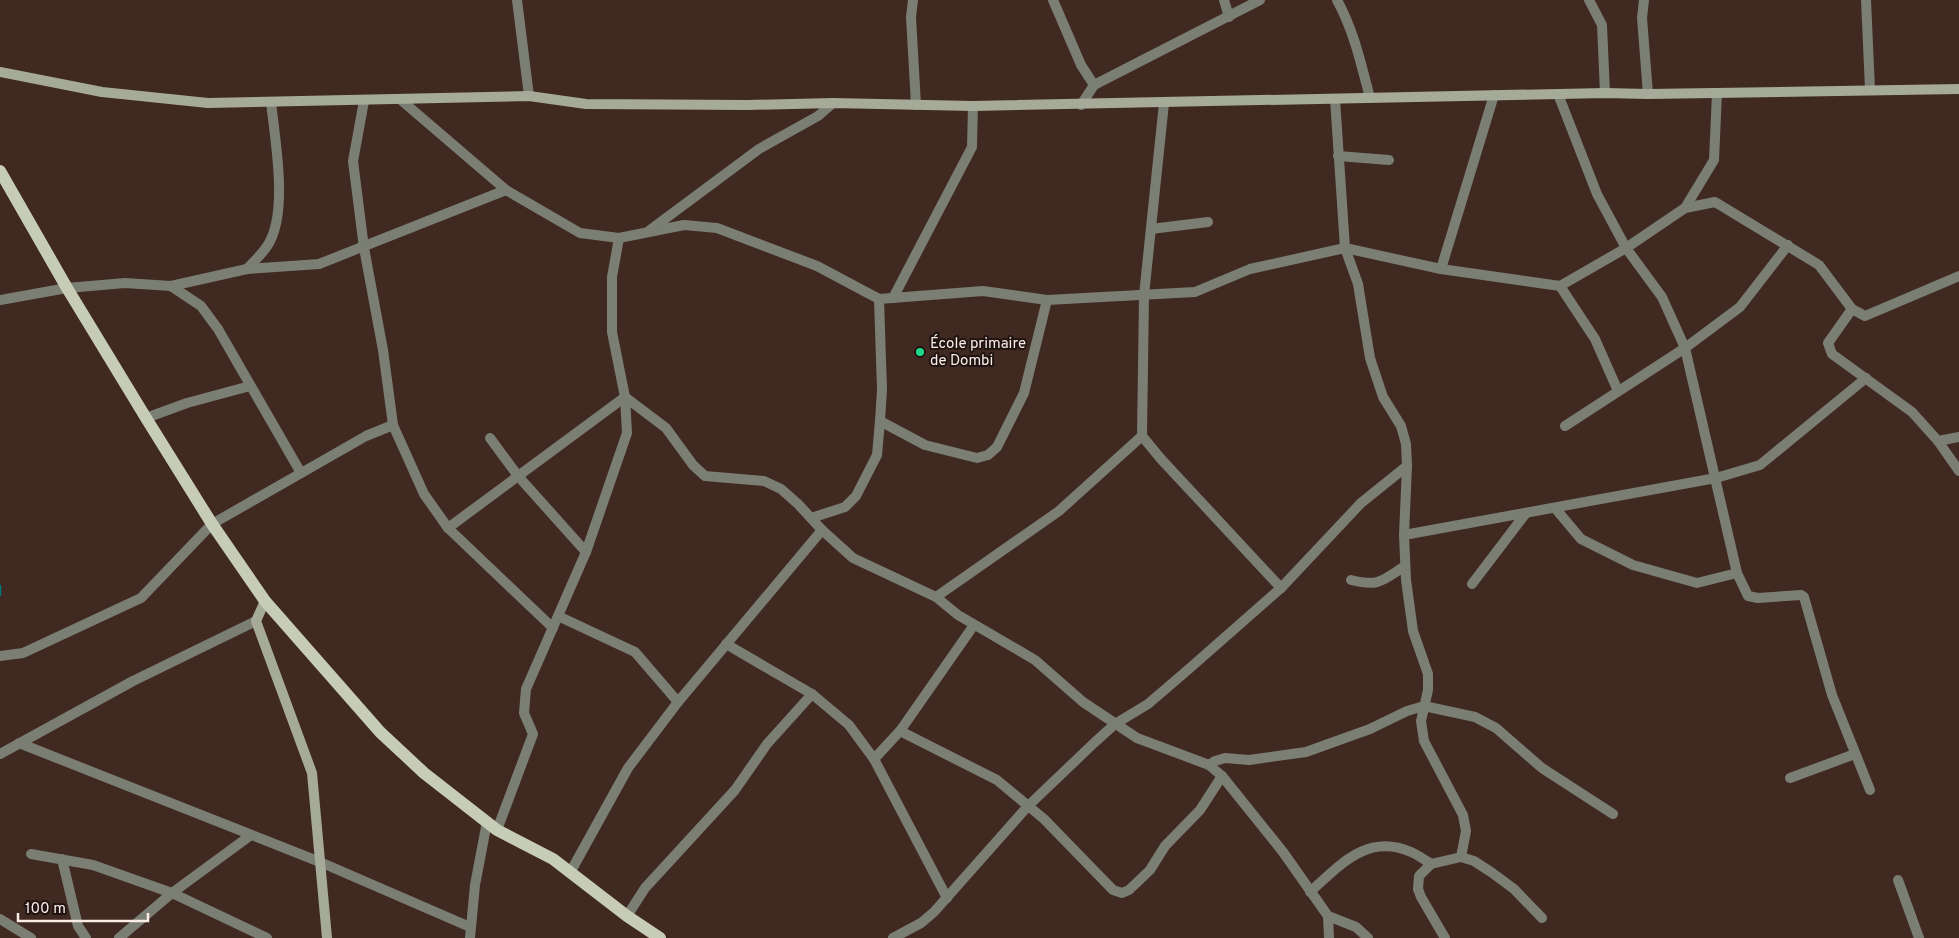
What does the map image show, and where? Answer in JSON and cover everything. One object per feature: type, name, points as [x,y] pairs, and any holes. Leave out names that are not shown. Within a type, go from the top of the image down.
[{"type":"main road","points":[[0,171],[67,288],[146,418],[212,524],[265,601],[380,732],[424,773],[492,826],[553,859],[627,916],[660,938]]},
{"type":"street","points":[[517,0],[529,96]]},
{"type":"street","points":[[913,0],[911,17],[916,105]]},
{"type":"street","points":[[1053,0],[1081,66],[1094,85]]},
{"type":"street","points":[[1224,0],[1230,16]]},
{"type":"street","points":[[1081,105],[1094,85],[1260,0]]},
{"type":"street","points":[[1337,0],[1347,19],[1355,41],[1370,98]]},
{"type":"street","points":[[1589,0],[1602,26],[1605,93]]},
{"type":"street","points":[[1644,0],[1642,18],[1648,94]]},
{"type":"street","points":[[1866,0],[1870,90]]},
{"type":"street","points":[[0,72],[112,93],[208,103],[529,96],[586,104],[748,105],[833,103],[973,106],[1605,93],[1959,89]]},
{"type":"street","points":[[1685,208],[1714,160],[1717,92]]},
{"type":"street","points":[[1558,94],[1597,194],[1626,248],[1662,297],[1685,348],[1737,572],[1748,596],[1758,598],[1801,594],[1804,597],[1832,695],[1870,790]]},
{"type":"street","points":[[1441,268],[1494,95]]},
{"type":"street","points":[[1335,99],[1345,248],[1358,284],[1370,358],[1383,397],[1401,426],[1406,444],[1408,466],[1404,535],[1405,566],[1413,631],[1428,674],[1428,690],[1421,721],[1424,740],[1463,815],[1466,831],[1461,857]]},
{"type":"street","points":[[401,100],[506,190],[580,232],[619,238],[684,225],[718,228],[818,266],[879,299],[982,291],[1047,300],[1195,292],[1250,269],[1345,248],[1441,268],[1560,286],[1626,248],[1685,208],[1714,202],[1819,265],[1852,309],[1865,316],[1959,276]]},
{"type":"street","points":[[364,101],[353,161],[364,248],[393,425],[424,494],[448,528],[553,628]]},
{"type":"street","points":[[248,269],[271,240],[276,222],[280,183],[271,102]]},
{"type":"street","points":[[647,232],[759,149],[818,116],[833,103]]},
{"type":"street","points":[[1164,103],[1144,295],[1142,436],[1281,588]]},
{"type":"street","points":[[893,298],[972,147],[973,106]]},
{"type":"street","points":[[1338,156],[1389,160]]},
{"type":"street","points":[[0,300],[67,288],[125,283],[171,286],[248,269],[319,264],[364,248],[506,190]]},
{"type":"street","points":[[1151,229],[1208,222]]},
{"type":"street","points":[[470,938],[475,885],[492,826],[534,734],[524,713],[526,689],[586,552],[627,433],[625,397],[612,332],[612,277],[619,238]]},
{"type":"street","points":[[1565,426],[1685,348],[1740,307],[1788,245]]},
{"type":"street","points":[[171,286],[201,306],[218,329],[301,473]]},
{"type":"street","points":[[1560,286],[1595,339],[1618,391]]},
{"type":"street","points":[[811,518],[845,508],[856,496],[877,454],[882,390],[879,299]]},
{"type":"street","points":[[880,422],[925,445],[977,458],[988,455],[997,447],[1024,394],[1047,300]]},
{"type":"street","points":[[1852,309],[1828,343],[1832,354],[1912,412],[1938,441],[1959,471]]},
{"type":"street","points":[[1404,535],[1716,478],[1760,465],[1866,378]]},
{"type":"street","points":[[146,418],[187,403],[250,386]]},
{"type":"street","points":[[448,528],[625,397]]},
{"type":"street","points":[[625,397],[666,428],[693,465],[705,476],[764,480],[780,489],[853,558],[936,597],[958,615],[1036,660],[1082,702],[1137,738],[1209,765],[1222,776],[1282,852],[1328,916],[1356,927],[1368,938]]},
{"type":"street","points":[[0,656],[23,653],[141,598],[212,524],[366,436],[393,425]]},
{"type":"street","points":[[936,597],[1059,511],[1142,436]]},
{"type":"street","points":[[1938,441],[1959,437]]},
{"type":"street","points":[[490,438],[518,476],[586,552]]},
{"type":"street","points":[[893,938],[921,923],[934,912],[1028,806],[1115,724],[1148,704],[1281,588],[1361,503],[1408,466]]},
{"type":"street","points":[[1555,508],[1581,540],[1634,565],[1697,583],[1737,572]]},
{"type":"street","points":[[1472,584],[1526,513]]},
{"type":"street","points":[[571,871],[628,768],[678,702],[822,530]]},
{"type":"street","points":[[1351,580],[1367,584],[1382,582],[1405,566]]},
{"type":"street","points":[[0,754],[133,681],[256,621],[265,601]]},
{"type":"street","points":[[558,616],[635,652],[678,702]]},
{"type":"street","points":[[256,621],[312,773],[327,938]]},
{"type":"street","points":[[874,759],[900,731],[974,625]]},
{"type":"street","points":[[726,644],[812,694],[849,725],[874,759],[947,898]]},
{"type":"street","points":[[627,916],[645,888],[735,790],[767,744],[812,694]]},
{"type":"street","points":[[1209,765],[1215,760],[1226,758],[1248,760],[1306,752],[1370,729],[1407,711],[1424,706],[1475,717],[1496,728],[1542,768],[1613,814]]},
{"type":"street","points":[[900,731],[997,780],[1044,819],[1113,890],[1122,893],[1129,890],[1150,870],[1165,846],[1200,810],[1222,776]]},
{"type":"street","points":[[19,743],[320,862],[470,927]]},
{"type":"street","points":[[1790,778],[1855,754]]},
{"type":"street","points":[[119,938],[172,893],[250,835]]},
{"type":"street","points":[[1310,892],[1350,856],[1372,847],[1391,847],[1411,852],[1431,864]]},
{"type":"street","points":[[31,854],[93,865],[172,893],[266,938]]},
{"type":"street","points":[[1445,938],[1418,889],[1419,876],[1431,864],[1461,857],[1474,861],[1514,889],[1542,918]]},
{"type":"street","points":[[62,859],[78,926],[86,938]]},
{"type":"street","points":[[1898,880],[1919,938]]},
{"type":"street","points":[[1328,916],[1329,938]]},
{"type":"street","points":[[0,919],[31,938]]},
{"type":"waterway","points":[[0,586],[0,595]]},
{"type":"place","name":"École primaire de Dombi","points":[[920,352]]}]
